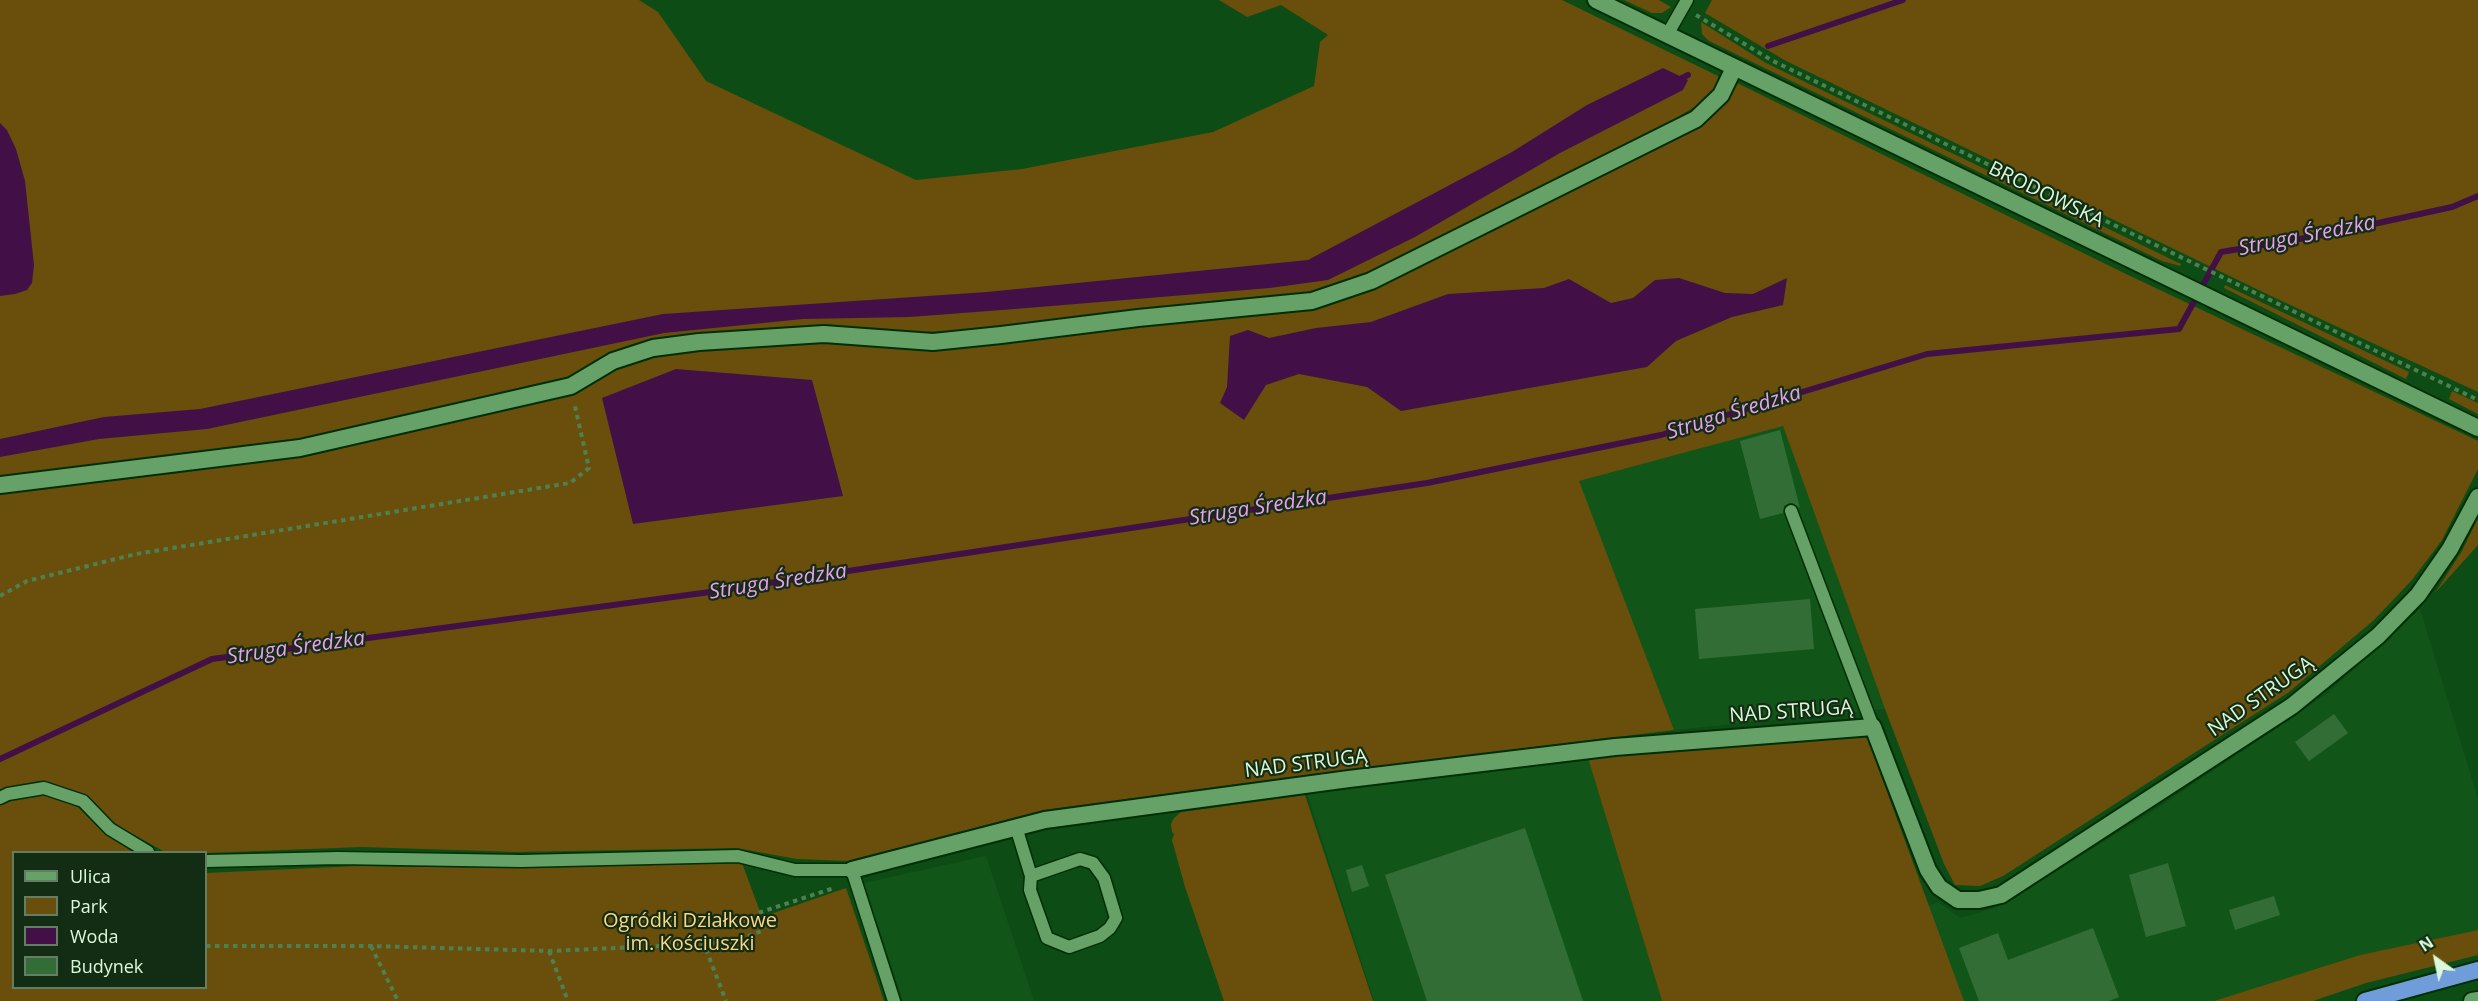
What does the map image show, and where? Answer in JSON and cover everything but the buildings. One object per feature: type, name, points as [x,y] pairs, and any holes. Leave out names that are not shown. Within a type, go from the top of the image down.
[{"type":"highway","points":[[2365,1001],[2478,970]]},
{"type":"street","name":"BRODOWSKA","points":[[1596,0],[2478,428]]},
{"type":"street","points":[[0,485],[300,448],[571,386],[613,361],[653,348],[699,342],[824,333],[933,342],[1138,318],[1312,301],[1371,281],[1696,119],[1721,95],[1738,70]]},
{"type":"street","name":"NAD STRUGĄ","points":[[854,876],[1045,820],[1349,779],[1604,748],[1873,727],[1928,870],[1939,887],[1958,900],[1979,900],[2001,894],[2292,706],[2378,636],[2418,595],[2450,549],[2478,496]]},
{"type":"street","points":[[2472,1001],[2478,1000]]},
{"type":"lane","points":[[1667,35],[1684,4]]},
{"type":"lane","points":[[1791,512],[1873,727]]},
{"type":"lane","points":[[0,798],[8,794],[44,788],[83,801],[110,829],[146,851]]},
{"type":"lane","points":[[1016,827],[1031,876],[1030,890],[1047,938],[1069,947],[1100,936],[1110,928],[1116,918],[1104,878],[1094,863],[1080,859],[1031,876]]},
{"type":"lane","points":[[207,861],[338,858],[520,861],[738,856],[795,870],[854,876],[894,1001]]},
{"type":"path","points":[[1684,4],[1761,54],[2478,400]]},
{"type":"path","points":[[0,596],[27,581],[136,554],[570,483],[589,468],[571,386]]},
{"type":"path","points":[[207,946],[371,946],[549,951],[704,944],[738,940],[765,930],[758,913],[854,876]]},
{"type":"path","points":[[704,944],[726,1001]]},
{"type":"path","points":[[371,946],[398,1001]]},
{"type":"path","points":[[549,951],[568,1001]]},
{"type":"shaded area","points":[[1783,425],[1885,709],[1674,730],[1578,481]]},
{"type":"shaded area","points":[[2420,609],[2478,799],[2478,930],[2360,955],[2214,1001],[1964,1001],[1928,906],[1938,902],[1960,918],[1995,908],[2149,814],[2328,693]]},
{"type":"shaded area","points":[[1588,758],[1662,1001],[1374,1001],[1307,793]]},
{"type":"shaded area","points":[[986,856],[1034,1001],[903,1001],[864,883]]},
{"type":"green space","points":[[0,0],[639,0],[658,12],[706,81],[916,180],[1022,169],[1213,132],[1314,86],[1320,42],[1328,35],[1281,5],[1247,17],[1219,0],[1562,0],[1718,76],[1717,87],[1705,101],[1639,140],[1422,246],[1369,276],[1314,295],[1004,330],[699,337],[569,381],[273,445],[0,478]]},
{"type":"green space","points":[[1624,0],[1659,0],[1671,7],[1662,13],[1652,13]]},
{"type":"green space","points":[[1712,0],[2478,0],[2478,392],[2271,296],[1786,61],[1705,13]]},
{"type":"green space","points":[[1701,22],[1766,63],[2181,264],[2180,266],[2162,261],[1709,41],[1702,34]]},
{"type":"green space","points":[[1737,83],[2122,272],[2478,441],[2478,469],[2442,540],[2412,580],[2374,620],[2289,692],[2003,876],[1980,886],[1955,885],[1944,864],[1885,709],[1783,426],[1579,481],[1674,730],[1044,810],[848,861],[797,859],[736,848],[517,852],[362,847],[207,853],[207,851],[163,851],[118,826],[87,796],[40,781],[0,790],[0,493],[309,456],[580,390],[615,368],[654,355],[826,340],[1000,343],[1313,307],[1701,125],[1725,104]]},
{"type":"green space","points":[[2225,285],[2409,372],[2406,379],[2224,288]]},
{"type":"green space","points":[[2452,391],[2478,403],[2478,414],[2449,399]]},
{"type":"green space","points":[[2478,518],[2478,545],[2435,593],[2462,551]]},
{"type":"green space","points":[[1866,735],[1964,1001],[1662,1001],[1588,758]]},
{"type":"green space","name":"Ogródki Działkowe im. Kościuszki","points":[[26,795],[59,797],[77,806],[103,832],[132,851],[12,851],[12,989],[207,989],[207,873],[357,866],[518,868],[742,863],[762,917],[846,888],[884,1001],[0,1001],[0,805]]},
{"type":"green space","points":[[1305,795],[1373,1001],[1224,1001],[1185,887],[1172,840],[1174,834],[1171,824],[1181,812]]},
{"type":"green space","points":[[2478,930],[2478,955],[2366,983],[2313,1001],[2214,1001],[2360,955]]},
{"type":"water","points":[[1663,68],[1688,80],[1683,90],[1560,153],[1415,237],[1328,280],[1270,288],[1015,309],[910,317],[803,319],[664,333],[207,429],[99,439],[0,457],[0,439],[104,417],[200,409],[663,314],[987,292],[1308,260],[1512,152],[1587,105]]},
{"type":"water","points":[[0,123],[7,130],[16,149],[25,181],[34,265],[32,283],[27,290],[0,296]]},
{"type":"water","points":[[1679,278],[1725,293],[1753,294],[1787,278],[1783,305],[1732,317],[1676,341],[1647,367],[1401,411],[1367,387],[1299,374],[1266,385],[1244,420],[1220,403],[1227,387],[1230,336],[1248,330],[1269,338],[1316,328],[1371,322],[1448,294],[1544,288],[1569,279],[1611,303],[1633,298],[1655,280]]},
{"type":"water","points":[[676,369],[812,380],[843,496],[633,524],[602,398]]},
{"type":"waterway","points":[[1768,46],[1903,0]]},
{"type":"waterway","points":[[1676,81],[1688,75]]},
{"type":"waterway","name":"Struga Średzka","points":[[0,759],[212,659],[710,592],[1427,483],[1661,435],[1927,354],[2179,329],[2221,252],[2323,235],[2452,207],[2478,196]]}]
